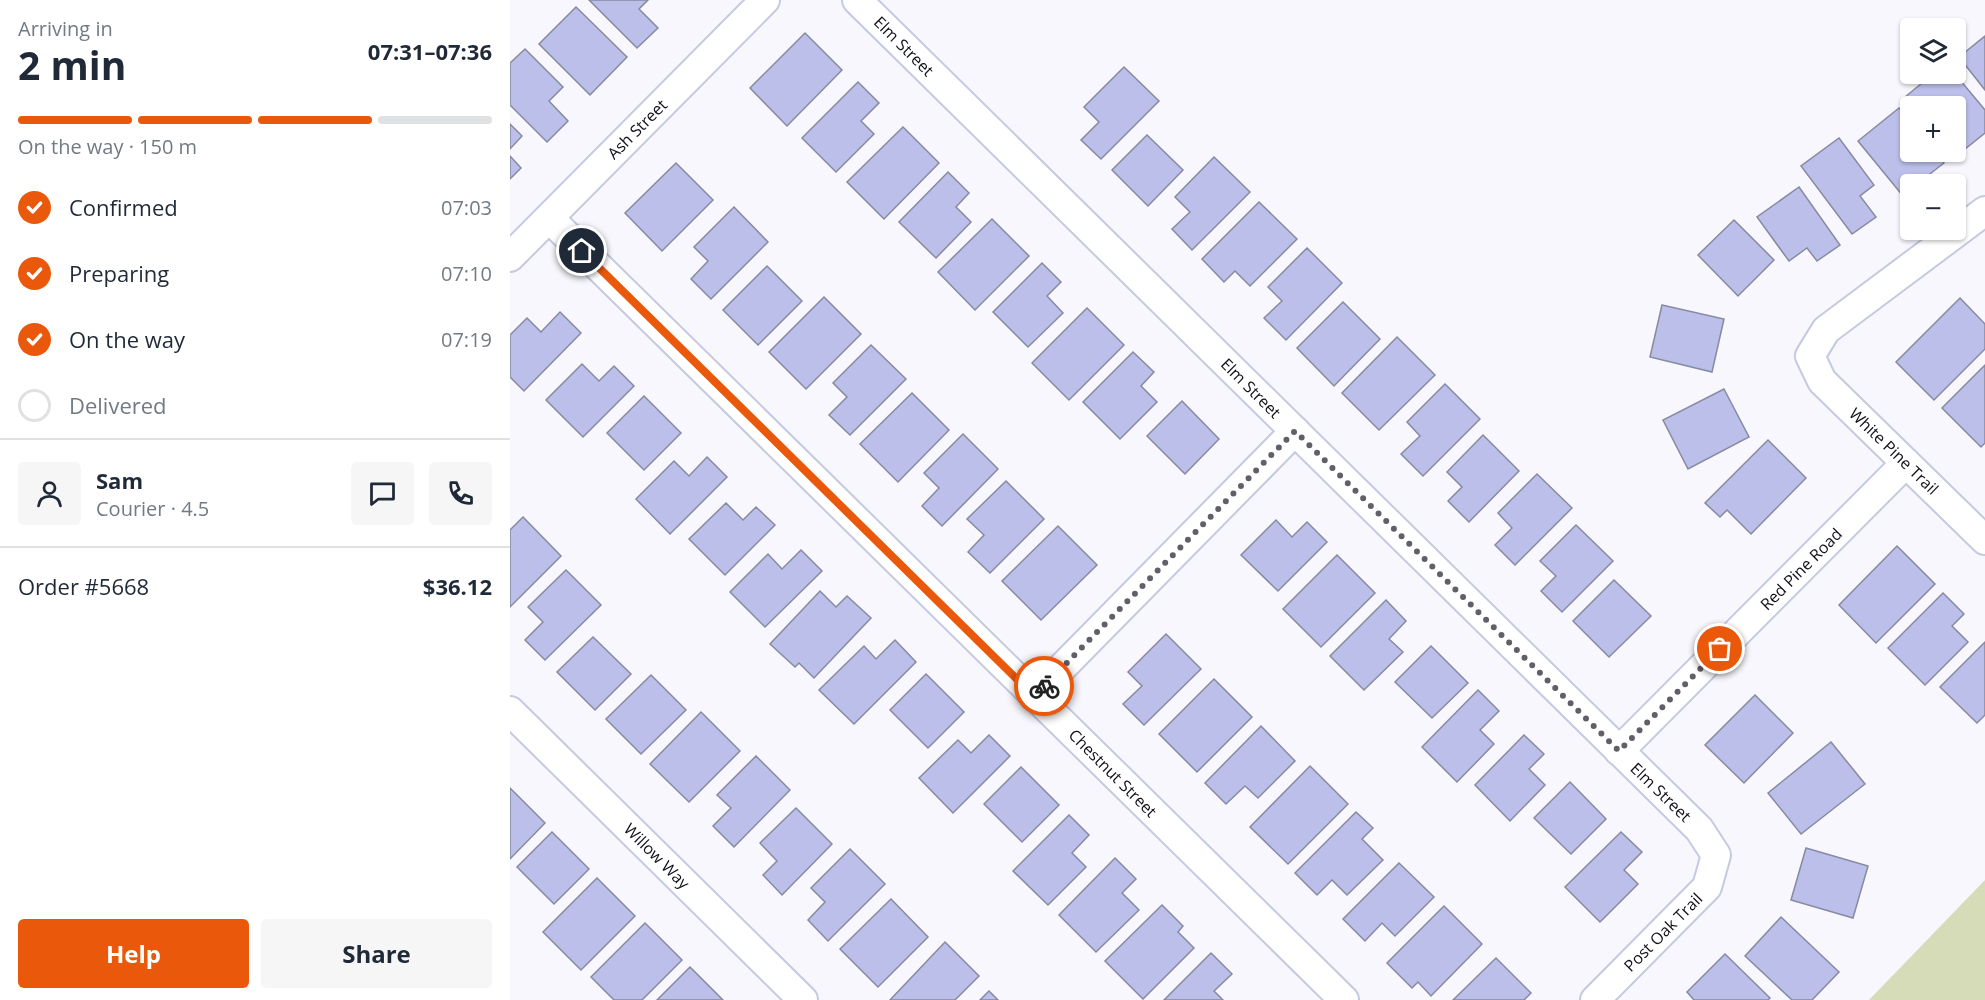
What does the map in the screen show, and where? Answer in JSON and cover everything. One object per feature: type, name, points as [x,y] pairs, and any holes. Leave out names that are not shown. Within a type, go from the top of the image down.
[{"type":"street","name":"Ash Street","points":[[510,257],[765,0]]},
{"type":"street","name":"Elm Street","points":[[857,0],[1699,829],[1716,855]]},
{"type":"street","name":"White Pine Trail","points":[[1985,211],[1826,330],[1810,356],[1822,381],[1985,540]]},
{"type":"street","name":"Chestnut Street","points":[[549,218],[1344,1000]]},
{"type":"street","points":[[1034,696],[1295,431]]},
{"type":"street","name":"Red Pine Road","points":[[1619,751],[1906,463]]},
{"type":"street","name":"Willow Way","points":[[510,711],[803,1000]]},
{"type":"street","name":"Post Oak Trail","points":[[1595,1000],[1707,887],[1716,855]]},
{"type":"green space","points":[[1985,880],[1985,1000],[1869,1000]]},
{"type":"building","points":[[589,0],[648,0],[639,9],[658,28],[637,48]]},
{"type":"building","points":[[576,7],[627,57],[590,95],[539,44]]},
{"type":"building","points":[[805,33],[842,70],[787,126],[750,88]]},
{"type":"building","points":[[1985,36],[1985,90],[1966,66],[1966,51]]},
{"type":"building","points":[[525,49],[563,87],[549,101],[568,121],[547,142],[510,105],[510,63]]},
{"type":"building","points":[[1124,67],[1159,101],[1101,159],[1081,140],[1099,122],[1084,107]]},
{"type":"building","points":[[858,82],[879,103],[861,121],[874,134],[836,172],[802,138]]},
{"type":"building","points":[[1921,84],[1963,84],[1985,110],[1985,133],[1966,148],[1966,96],[1906,96]]},
{"type":"building","points":[[1899,108],[1900,162],[1944,163],[1930,174],[1900,174],[1900,192],[1858,141]]},
{"type":"building","points":[[510,124],[522,136],[510,149]]},
{"type":"building","points":[[903,127],[939,163],[884,219],[847,182]]},
{"type":"building","points":[[1147,135],[1183,170],[1148,206],[1112,170]]},
{"type":"building","points":[[1839,138],[1874,185],[1860,196],[1876,217],[1852,234],[1801,166]]},
{"type":"building","points":[[510,156],[521,168],[510,179]]},
{"type":"building","points":[[1214,157],[1250,192],[1192,250],[1172,229],[1190,212],[1175,197]]},
{"type":"building","points":[[676,163],[713,200],[662,251],[625,213]]},
{"type":"building","points":[[948,172],[969,193],[956,207],[971,222],[936,258],[899,222]]},
{"type":"building","points":[[1799,187],[1840,245],[1817,261],[1807,248],[1789,261],[1757,217]]},
{"type":"building","points":[[1259,202],[1297,239],[1250,286],[1235,271],[1224,282],[1202,259]]},
{"type":"building","points":[[734,207],[768,242],[711,299],[691,279],[708,261],[694,247]]},
{"type":"building","points":[[992,219],[1029,256],[975,310],[938,272]]},
{"type":"building","points":[[1734,220],[1774,260],[1738,296],[1698,255]]},
{"type":"building","points":[[1307,248],[1342,283],[1286,340],[1264,318],[1282,301],[1268,287]]},
{"type":"building","points":[[1042,263],[1061,282],[1047,296],[1063,313],[1028,347],[993,312]]},
{"type":"building","points":[[767,266],[802,301],[758,345],[723,310]]},
{"type":"building","points":[[824,297],[861,334],[806,389],[769,352]]},
{"type":"building","points":[[1960,298],[1985,324],[1985,349],[1934,400],[1896,362]]},
{"type":"building","points":[[1343,302],[1380,339],[1334,386],[1297,348]]},
{"type":"building","points":[[1662,305],[1724,319],[1712,372],[1650,357]]},
{"type":"building","points":[[1087,308],[1124,345],[1069,400],[1032,363]]},
{"type":"building","points":[[560,312],[581,333],[524,391],[510,377],[510,335],[527,318],[541,332]]},
{"type":"building","points":[[1397,337],[1435,375],[1379,430],[1342,393]]},
{"type":"building","points":[[871,345],[906,379],[850,435],[829,415],[847,397],[833,383]]},
{"type":"building","points":[[1133,352],[1154,372],[1141,386],[1157,402],[1120,439],[1083,402]]},
{"type":"building","points":[[582,364],[599,381],[614,366],[634,386],[583,437],[546,400]]},
{"type":"building","points":[[1985,365],[1985,443],[1981,447],[1942,408]]},
{"type":"building","points":[[1445,384],[1480,419],[1423,476],[1401,454],[1420,436],[1407,422]]},
{"type":"building","points":[[1724,389],[1749,437],[1688,469],[1663,420]]},
{"type":"building","points":[[912,393],[949,430],[898,482],[860,444]]},
{"type":"building","points":[[644,396],[681,433],[644,470],[607,433]]},
{"type":"building","points":[[1182,401],[1219,439],[1185,474],[1147,436]]},
{"type":"building","points":[[963,434],[998,469],[942,526],[922,506],[939,488],[924,473]]},
{"type":"building","points":[[1483,435],[1519,471],[1469,522],[1448,501],[1462,487],[1447,472]]},
{"type":"building","points":[[1768,440],[1806,478],[1751,534],[1727,510],[1720,517],[1705,503]]},
{"type":"building","points":[[707,457],[727,477],[670,534],[636,499],[674,461],[689,476]]},
{"type":"building","points":[[1537,474],[1572,508],[1515,565],[1495,545],[1512,528],[1498,513]]},
{"type":"building","points":[[1006,481],[1044,519],[990,573],[968,552],[984,535],[967,519]]},
{"type":"building","points":[[726,503],[743,520],[756,507],[775,525],[725,575],[689,539]]},
{"type":"building","points":[[523,517],[561,556],[510,607],[510,530]]},
{"type":"building","points":[[1276,520],[1292,537],[1307,522],[1327,542],[1278,591],[1241,555]]},
{"type":"building","points":[[1576,525],[1613,561],[1562,612],[1541,591],[1556,576],[1540,561]]},
{"type":"building","points":[[1058,526],[1097,565],[1041,620],[1002,581]]},
{"type":"building","points":[[1897,546],[1935,584],[1876,643],[1839,605]]},
{"type":"building","points":[[801,550],[822,571],[765,627],[730,592],[768,554],[782,569]]},
{"type":"building","points":[[1337,555],[1375,593],[1321,647],[1283,609]]},
{"type":"building","points":[[566,570],[601,605],[545,660],[525,640],[543,622],[528,607]]},
{"type":"building","points":[[1614,580],[1651,616],[1609,657],[1573,621]]},
{"type":"building","points":[[820,591],[836,607],[847,596],[871,618],[814,678],[799,663],[795,667],[770,644]]},
{"type":"building","points":[[1943,593],[1964,614],[1952,626],[1968,642],[1925,685],[1888,648]]},
{"type":"building","points":[[1386,600],[1406,621],[1389,639],[1403,652],[1364,690],[1330,656]]},
{"type":"building","points":[[1166,634],[1201,669],[1144,725],[1123,704],[1142,686],[1128,672]]},
{"type":"building","points":[[593,637],[631,674],[595,710],[557,672]]},
{"type":"building","points":[[895,640],[916,662],[854,724],[819,690],[864,646],[876,659]]},
{"type":"building","points":[[1985,642],[1985,715],[1977,723],[1940,687]]},
{"type":"building","points":[[1431,646],[1468,683],[1432,718],[1395,682]]},
{"type":"building","points":[[926,674],[964,712],[928,748],[890,710]]},
{"type":"building","points":[[651,675],[686,710],[641,754],[606,719]]},
{"type":"building","points":[[1214,679],[1252,717],[1197,772],[1159,734]]},
{"type":"building","points":[[1478,690],[1499,711],[1480,730],[1494,744],[1457,782],[1422,747]]},
{"type":"building","points":[[1755,695],[1793,733],[1744,783],[1705,745]]},
{"type":"building","points":[[701,712],[740,751],[689,802],[650,764]]},
{"type":"building","points":[[1261,726],[1295,761],[1258,798],[1245,786],[1226,804],[1205,783]]},
{"type":"building","points":[[989,735],[1010,756],[953,813],[919,778],[958,740],[971,753]]},
{"type":"building","points":[[1524,735],[1544,754],[1529,769],[1545,785],[1510,821],[1475,785]]},
{"type":"building","points":[[1831,742],[1865,784],[1801,834],[1768,793]]},
{"type":"building","points":[[756,756],[790,790],[734,847],[713,826],[731,808],[717,795]]},
{"type":"building","points":[[1310,766],[1348,804],[1288,864],[1250,827]]},
{"type":"building","points":[[1021,767],[1059,805],[1022,842],[984,804]]},
{"type":"building","points":[[1570,782],[1606,819],[1571,854],[1534,818]]},
{"type":"building","points":[[510,788],[545,823],[510,859]]},
{"type":"building","points":[[796,808],[832,844],[782,895],[763,875],[777,861],[760,843]]},
{"type":"building","points":[[1356,812],[1373,828],[1362,839],[1383,860],[1347,895],[1332,880],[1317,895],[1295,873]]},
{"type":"building","points":[[1069,815],[1089,835],[1072,853],[1086,867],[1048,905],[1013,871]]},
{"type":"building","points":[[552,832],[589,869],[554,904],[517,867]]},
{"type":"building","points":[[1621,832],[1642,852],[1624,870],[1638,884],[1600,922],[1565,887]]},
{"type":"building","points":[[1806,848],[1868,866],[1853,918],[1791,900]]},
{"type":"building","points":[[850,849],[885,884],[828,941],[808,920],[825,902],[811,888]]},
{"type":"building","points":[[1115,858],[1136,879],[1122,893],[1139,910],[1096,952],[1059,915]]},
{"type":"building","points":[[1399,863],[1434,897],[1395,936],[1382,923],[1365,941],[1343,919]]},
{"type":"building","points":[[597,878],[635,916],[581,970],[543,932]]},
{"type":"building","points":[[891,899],[928,937],[878,987],[840,949]]},
{"type":"building","points":[[1162,905],[1183,926],[1178,932],[1194,948],[1143,999],[1105,961]]},
{"type":"building","points":[[1444,906],[1482,944],[1431,996],[1418,982],[1412,988],[1387,963]]},
{"type":"building","points":[[1781,917],[1839,972],[1812,1000],[1792,1000],[1745,956]]},
{"type":"building","points":[[645,923],[682,960],[642,1000],[614,1000],[591,977]]},
{"type":"building","points":[[945,942],[979,976],[955,1000],[890,1000]]},
{"type":"building","points":[[1211,953],[1232,974],[1214,991],[1223,1000],[1164,1000]]},
{"type":"building","points":[[1725,954],[1770,998],[1768,1000],[1694,1000],[1687,992]]},
{"type":"building","points":[[1496,958],[1531,993],[1524,1000],[1453,1000]]},
{"type":"building","points":[[690,967],[723,1000],[657,1000]]},
{"type":"building","points":[[989,991],[998,1000],[980,1000]]},
{"type":"way so far","points":[[1044,686],[1295,431],[1619,751],[1720,649]]},
{"type":"route","points":[[582,251],[1034,696],[1044,686]]}]
